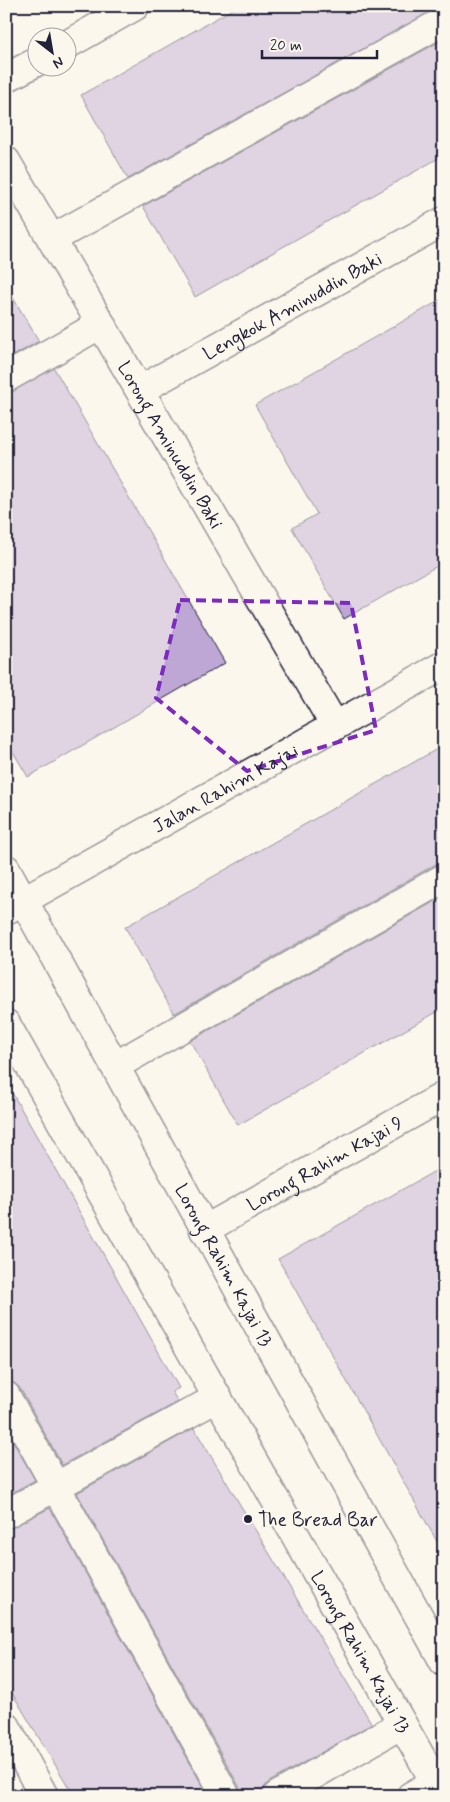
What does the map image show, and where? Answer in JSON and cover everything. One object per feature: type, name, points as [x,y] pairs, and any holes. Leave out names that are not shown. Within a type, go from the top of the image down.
[{"type":"street","points":[[78,38],[135,6]]},
{"type":"street","points":[[52,239],[444,21]]},
{"type":"street","points":[[6,78],[28,66]]},
{"type":"street","name":"Lorong Aminuddin Baki","points":[[6,161],[335,726]]},
{"type":"street","name":"Lengkok Aminuddin Baki","points":[[140,390],[444,221]]},
{"type":"street","points":[[6,378],[102,324]]},
{"type":"street","name":"Jalan Rahim Kajai","points":[[15,905],[444,665]]},
{"type":"street","name":"Lorong Rahim Kajai 13","points":[[6,869],[15,905],[115,1066],[444,1662]]},
{"type":"street","points":[[115,1066],[444,878]]},
{"type":"street","name":"Lorong Rahim Kajai 13","points":[[6,1024],[402,1724],[439,1780]]},
{"type":"street","name":"Lorong Rahim Kajai 9","points":[[204,1230],[444,1096]]},
{"type":"street","points":[[6,1396],[226,1796]]},
{"type":"street","points":[[6,1514],[217,1398]]},
{"type":"street","points":[[277,1796],[402,1724]]},
{"type":"street","points":[[6,1726],[44,1796]]},
{"type":"street","points":[[411,1796],[439,1780]]},
{"type":"highlighted area","points":[[180,600],[351,603],[376,730],[247,771],[156,698]]},
{"type":"building","points":[[238,6],[441,6],[128,179],[81,95]]},
{"type":"building","points":[[444,39],[444,155],[195,297],[143,206]]},
{"type":"building","points":[[6,286],[39,341],[6,360]]},
{"type":"building","points":[[444,298],[444,562],[344,619],[292,528],[317,514],[255,405]]},
{"type":"building","points":[[54,368],[225,663],[28,777],[6,740],[6,394]]},
{"type":"building","points":[[444,745],[444,862],[436,864],[174,1014],[125,927]]},
{"type":"building","points":[[444,896],[444,1008],[238,1125],[190,1041]]},
{"type":"building","points":[[6,1082],[179,1388],[172,1392],[178,1402],[62,1465],[20,1388],[6,1380]]},
{"type":"building","points":[[444,1166],[444,1554],[278,1259]]},
{"type":"building","points":[[194,1428],[372,1724],[269,1782],[257,1796],[242,1796],[240,1788],[77,1493]]},
{"type":"building","points":[[6,1429],[35,1480],[6,1496]]},
{"type":"building","points":[[50,1508],[208,1796],[74,1796],[6,1683],[6,1530]]},
{"type":"place","name":"The Bread Bar","points":[[248,1519]]}]
